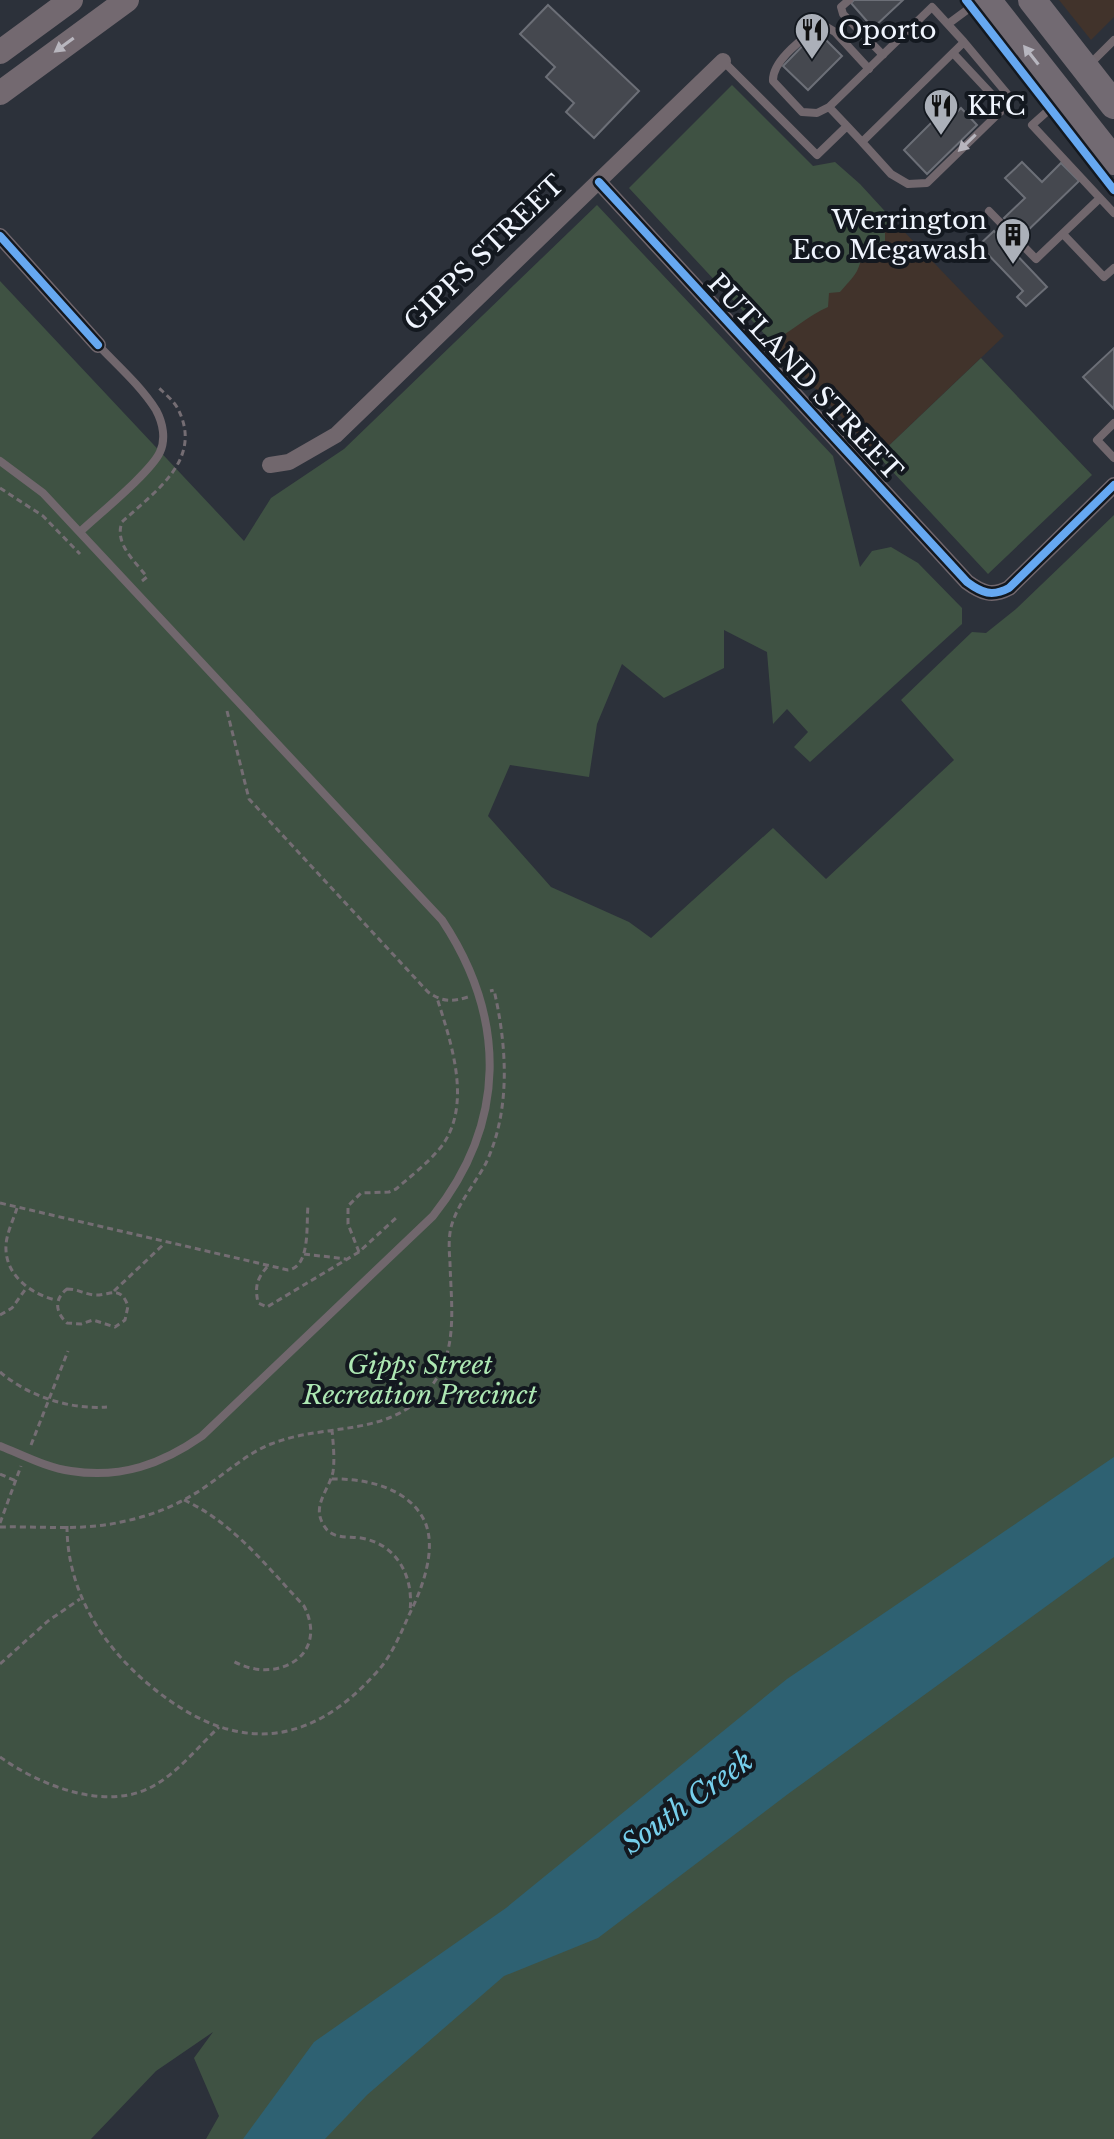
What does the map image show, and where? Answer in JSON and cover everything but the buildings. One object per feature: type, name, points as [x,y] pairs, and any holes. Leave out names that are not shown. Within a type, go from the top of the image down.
[{"type":"highway","points":[[987,0],[1114,161]]},
{"type":"highway","points":[[1032,0],[1114,105]]},
{"type":"main road","points":[[0,52],[71,0]]},
{"type":"main road","points":[[0,93],[127,0]]},
{"type":"street","name":"GIPPS STREET","points":[[270,465],[289,462],[336,435],[723,61]]},
{"type":"street","name":"PUTLAND STREET","points":[[599,182],[967,582],[979,591],[996,595],[1009,588],[1114,485]]},
{"type":"street","points":[[0,236],[98,345]]},
{"type":"lane","points":[[849,0],[841,7],[843,14],[883,55]]},
{"type":"lane","points":[[829,107],[891,174],[908,184],[927,183],[1000,112],[1009,96],[931,3],[869,69],[829,107],[817,113],[802,112],[773,81],[775,68],[819,26],[829,28],[869,69]]},
{"type":"lane","points":[[948,24],[971,7],[989,11],[1008,26]]},
{"type":"lane","points":[[1086,68],[1114,40]]},
{"type":"lane","points":[[862,142],[964,42]]},
{"type":"lane","points":[[953,53],[996,99],[1000,112]]},
{"type":"lane","points":[[723,61],[817,155],[847,126]]},
{"type":"lane","points":[[1063,96],[1032,125],[1114,213]]},
{"type":"lane","points":[[989,211],[1036,259],[1100,198]]},
{"type":"lane","points":[[1063,234],[1104,277],[1114,268]]},
{"type":"lane","points":[[80,532],[150,466],[160,452],[164,433],[157,413],[144,394],[98,345]]},
{"type":"lane","points":[[1114,423],[1097,440],[1114,458]]},
{"type":"lane","points":[[0,461],[43,493],[425,900],[456,941],[479,994],[489,1045],[486,1107],[472,1157],[461,1178],[433,1216],[202,1436],[158,1463],[136,1469],[90,1473],[69,1471],[0,1446]]},
{"type":"path","points":[[133,590],[147,577],[120,540],[122,522],[177,468],[185,445],[178,409],[157,386]]},
{"type":"path","points":[[0,488],[43,516],[81,555]]},
{"type":"path","points":[[224,707],[230,715],[249,799],[437,998],[448,1031],[457,1087],[452,1121],[442,1146],[396,1189],[361,1193],[348,1206],[348,1224],[359,1252]]},
{"type":"path","points":[[68,1351],[0,1525],[119,1523],[184,1500],[270,1445],[305,1433],[380,1423],[405,1411],[434,1382],[447,1354],[451,1336],[451,1229],[458,1210],[487,1159],[504,1090],[504,1045],[494,990],[456,1001],[437,998]]},
{"type":"path","points":[[0,1203],[267,1267],[294,1269],[300,1266],[304,1254],[308,1206]]},
{"type":"path","points":[[17,1208],[6,1250],[15,1274],[27,1287],[57,1301]]},
{"type":"path","points":[[267,1267],[255,1287],[258,1303],[267,1307],[359,1252],[397,1217]]},
{"type":"path","points":[[114,1291],[126,1300],[128,1306],[125,1320],[115,1327],[93,1320],[81,1324],[67,1323],[59,1313],[57,1301],[67,1289],[78,1289],[90,1295],[114,1291],[165,1243]]},
{"type":"path","points":[[304,1254],[346,1259]]},
{"type":"path","points":[[0,1315],[12,1308],[27,1287]]},
{"type":"path","points":[[0,1372],[15,1383],[49,1398],[83,1408],[107,1407]]},
{"type":"path","points":[[332,1429],[333,1465],[319,1506],[325,1528],[344,1538],[371,1541],[402,1564],[410,1587],[409,1614]]},
{"type":"path","points":[[0,1474],[16,1481]]},
{"type":"path","points":[[67,1526],[69,1563],[81,1598],[103,1636],[140,1677],[175,1703],[219,1727],[246,1734],[273,1734],[298,1729],[327,1713],[377,1673],[418,1597],[429,1537],[423,1518],[406,1498],[385,1487],[356,1479],[330,1479]]},
{"type":"path","points":[[184,1500],[213,1515],[237,1535],[304,1606],[310,1619],[312,1633],[309,1645],[291,1665],[267,1671],[243,1667],[233,1661]]},
{"type":"path","points":[[0,1664],[48,1621],[81,1598]]},
{"type":"path","points":[[0,1757],[27,1773],[62,1787],[98,1796],[124,1796],[139,1793],[164,1779],[219,1727]]},
{"type":"shaded area","points":[[1059,0],[1114,0],[1114,17],[1091,40]]},
{"type":"shaded area","points":[[893,220],[1004,336],[878,456],[769,339]]},
{"type":"green space","points":[[732,85],[813,166],[835,162],[893,220],[885,228],[885,243],[865,248],[851,279],[840,292],[829,293],[828,307],[774,341],[629,188]]},
{"type":"green space","name":"Gipps Street Recreation Precinct","points":[[597,205],[833,456],[860,567],[872,551],[891,547],[918,563],[962,608],[962,624],[810,762],[794,747],[808,732],[787,709],[773,724],[767,652],[724,630],[724,668],[664,698],[622,664],[597,724],[589,777],[510,765],[488,816],[551,887],[629,922],[651,938],[773,828],[826,879],[954,760],[901,700],[972,632],[986,633],[1016,609],[1114,515],[1114,2139],[206,2139],[219,2116],[194,2058],[213,2032],[156,2071],[91,2139],[0,2139],[0,281],[244,541],[271,498],[344,449]]},
{"type":"green space","points":[[981,358],[1092,475],[988,574],[878,456]]},
{"type":"water","name":"South Creek","points":[[1114,1457],[1114,1557],[788,1794],[598,1938],[504,1976],[367,2095],[325,2139],[243,2139],[314,2042],[506,1908],[787,1679]]},
{"type":"cycle path","points":[[966,0],[1114,190]]},
{"type":"cycle path","points":[[599,182],[967,582],[978,589],[992,593],[1009,588],[1114,485]]},
{"type":"cycle path","points":[[0,236],[98,345]]},
{"type":"place","name":"Oporto","points":[[812,61]]},
{"type":"place","name":"KFC","points":[[941,137]]},
{"type":"place","name":"Werrington Eco Megawash","points":[[1013,266]]}]
